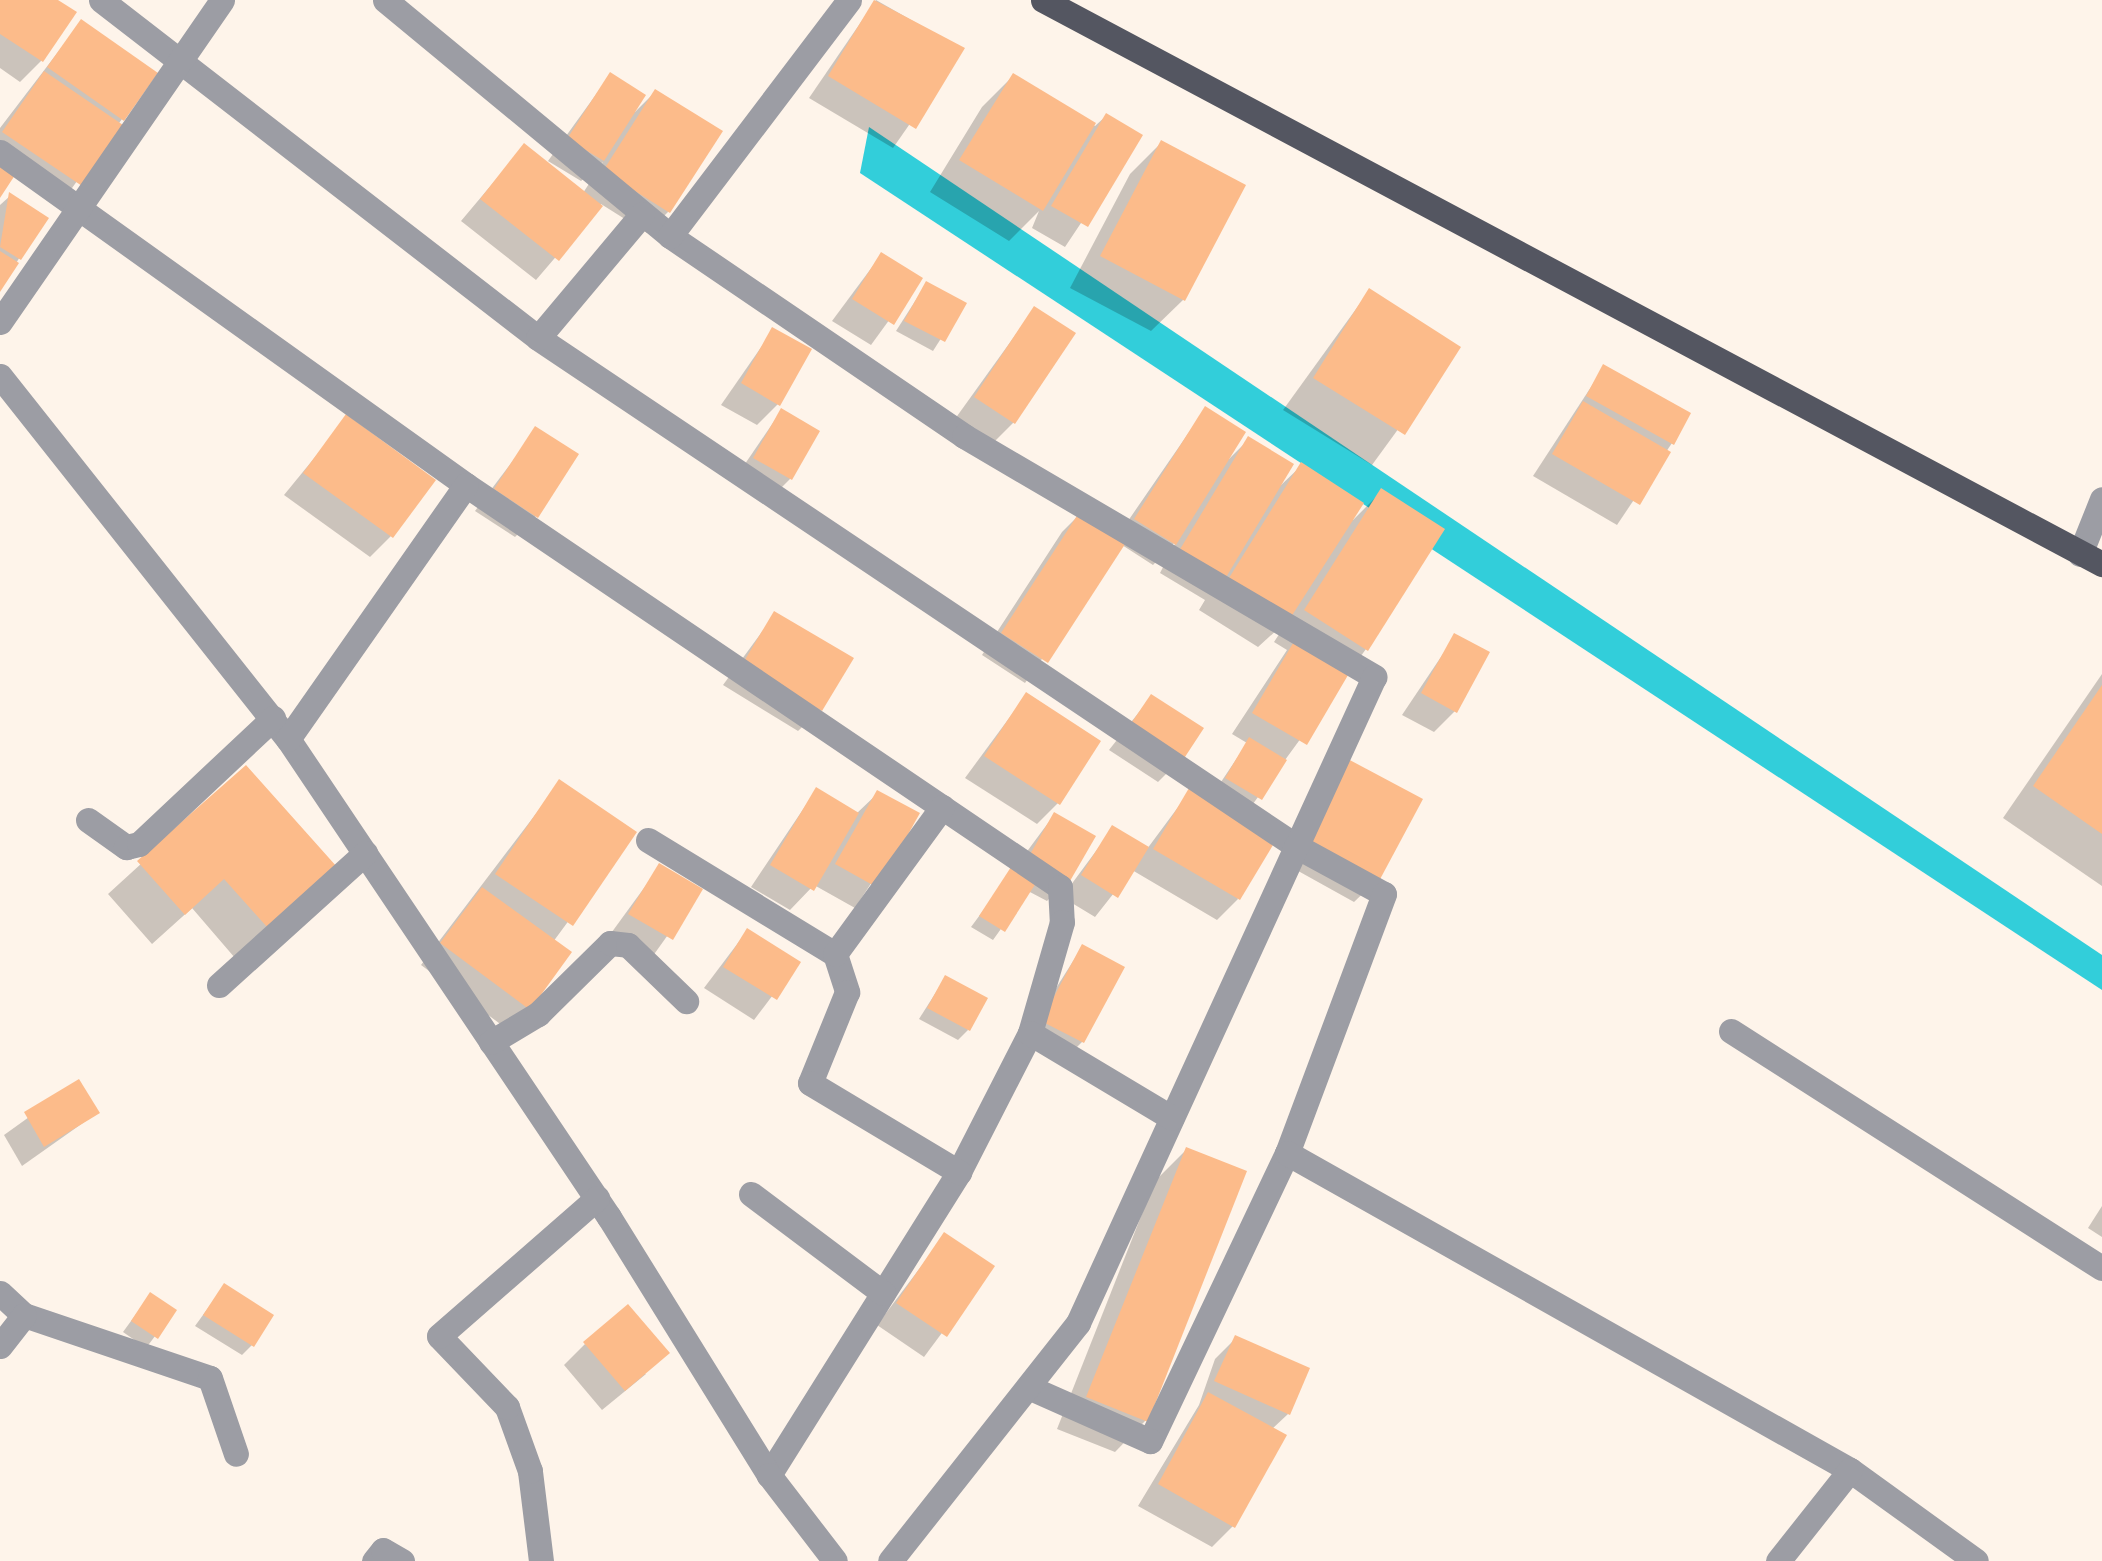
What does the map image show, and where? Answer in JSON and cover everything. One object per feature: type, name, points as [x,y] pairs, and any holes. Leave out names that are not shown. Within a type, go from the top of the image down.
[{"type":"main road","points":[[1054,2],[2091,559]]},
{"type":"street","points":[[100,0],[180,56],[538,338],[1296,846],[1384,894],[1287,1154],[1150,1441],[1028,1386]]},
{"type":"street","points":[[0,322],[222,0]]},
{"type":"street","points":[[384,0],[670,236],[964,436],[1374,677],[1078,1323],[890,1561]]},
{"type":"street","points":[[670,236],[850,0]]},
{"type":"street","points":[[0,152],[76,213],[466,486],[942,808],[1065,899],[1030,1033],[959,1172],[769,1475]]},
{"type":"street","points":[[538,338],[642,214]]},
{"type":"street","points":[[0,376],[280,728],[597,1198],[769,1475],[836,1561]]},
{"type":"street","points":[[88,820],[126,847],[139,844],[280,728],[466,486]]},
{"type":"street","points":[[2091,559],[2102,500]]},
{"type":"street","points":[[835,954],[942,808]]},
{"type":"street","points":[[648,840],[835,954],[847,992],[810,1083],[959,1172]]},
{"type":"street","points":[[219,985],[365,854]]},
{"type":"street","points":[[491,1042],[538,1014],[610,943],[628,945],[686,1001]]},
{"type":"street","points":[[1731,1032],[2102,1268]]},
{"type":"street","points":[[1030,1033],[1172,1118]]},
{"type":"street","points":[[1287,1154],[1850,1470],[1976,1561]]},
{"type":"street","points":[[751,1194],[883,1293]]},
{"type":"street","points":[[541,1561],[530,1470],[507,1407],[438,1336],[597,1198]]},
{"type":"street","points":[[0,1293],[24,1315],[210,1378],[236,1454]]},
{"type":"street","points":[[0,1346],[24,1315]]},
{"type":"street","points":[[1778,1561],[1850,1470]]},
{"type":"street","points":[[374,1561],[383,1550],[402,1561]]},
{"type":"water","points":[[869,127],[2102,955],[2102,990],[860,173]]},
{"type":"building","points":[[0,0],[58,0],[77,12],[43,62],[0,34]]},
{"type":"building","points":[[874,0],[965,48],[916,129],[828,76]]},
{"type":"building","points":[[81,19],[158,73],[124,121],[47,67]]},
{"type":"building","points":[[44,71],[123,125],[82,186],[2,132]]},
{"type":"building","points":[[610,72],[646,95],[604,161],[567,139]]},
{"type":"building","points":[[1013,73],[1096,123],[1043,211],[959,160]]},
{"type":"building","points":[[655,89],[723,131],[670,213],[603,171]]},
{"type":"building","points":[[1106,113],[1143,135],[1088,227],[1051,206]]},
{"type":"building","points":[[1161,140],[1246,185],[1185,301],[1100,256]]},
{"type":"building","points":[[524,143],[603,206],[559,261],[480,199]]},
{"type":"building","points":[[0,162],[17,172],[0,198]]},
{"type":"building","points":[[9,192],[49,218],[21,260],[0,247]]},
{"type":"building","points":[[0,251],[19,263],[0,292]]},
{"type":"building","points":[[881,252],[923,278],[894,325],[852,299]]},
{"type":"building","points":[[926,281],[967,303],[945,342],[904,321]]},
{"type":"building","points":[[1369,288],[1461,347],[1405,435],[1313,378]]},
{"type":"building","points":[[1034,306],[1076,333],[1015,424],[974,397]]},
{"type":"building","points":[[772,327],[812,349],[780,406],[741,383]]},
{"type":"building","points":[[1603,364],[1691,413],[1674,445],[1586,396]]},
{"type":"building","points":[[1583,401],[1671,452],[1640,505],[1552,454]]},
{"type":"building","points":[[1205,406],[1246,432],[1176,545],[1134,519]]},
{"type":"building","points":[[781,408],[820,431],[792,480],[753,458]]},
{"type":"building","points":[[346,414],[436,480],[393,538],[303,473]]},
{"type":"building","points":[[535,426],[579,454],[538,518],[494,489]]},
{"type":"building","points":[[1248,436],[1294,464],[1225,579],[1179,551]]},
{"type":"building","points":[[1301,462],[1364,503],[1291,617],[1229,578]]},
{"type":"building","points":[[1381,488],[1445,529],[1368,651],[1304,610]]},
{"type":"building","points":[[1082,508],[1129,538],[1048,663],[1001,633]]},
{"type":"building","points":[[774,611],[854,658],[822,711],[743,663]]},
{"type":"building","points":[[1454,633],[1490,652],[1457,713],[1421,693]]},
{"type":"building","points":[[1296,638],[1351,670],[1307,745],[1252,713]]},
{"type":"building","points":[[2102,685],[2102,834],[2033,786]]},
{"type":"building","points":[[1026,692],[1101,741],[1060,805],[984,756]]},
{"type":"building","points":[[1151,694],[1204,728],[1181,763],[1128,728]]},
{"type":"building","points":[[1249,737],[1287,760],[1262,800],[1225,778]]},
{"type":"building","points":[[1346,758],[1423,799],[1378,883],[1301,840]]},
{"type":"building","points":[[246,765],[337,867],[268,928],[224,879],[185,915],[137,861]]},
{"type":"building","points":[[559,779],[637,832],[573,926],[495,874]]},
{"type":"building","points":[[816,787],[859,813],[814,891],[770,865]]},
{"type":"building","points":[[1189,788],[1276,840],[1240,900],[1153,849]]},
{"type":"building","points":[[877,790],[920,813],[878,888],[835,864]]},
{"type":"building","points":[[1054,812],[1096,836],[1070,881],[1028,858]]},
{"type":"building","points":[[1112,825],[1149,847],[1118,898],[1081,875]]},
{"type":"building","points":[[659,863],[703,889],[673,940],[628,914]]},
{"type":"building","points":[[1011,867],[1036,883],[1005,932],[979,916]]},
{"type":"building","points":[[482,887],[572,952],[530,1010],[440,943]]},
{"type":"building","points":[[747,928],[801,962],[777,1000],[723,967]]},
{"type":"building","points":[[1082,944],[1125,967],[1084,1043],[1041,1021]]},
{"type":"building","points":[[945,975],[988,998],[970,1031],[927,1008]]},
{"type":"building","points":[[79,1079],[100,1113],[44,1147],[24,1112]]},
{"type":"building","points":[[1186,1147],[1247,1171],[1148,1422],[1086,1397]]},
{"type":"building","points":[[944,1232],[995,1266],[947,1337],[896,1303]]},
{"type":"building","points":[[224,1283],[274,1315],[254,1347],[203,1315]]},
{"type":"building","points":[[150,1292],[177,1310],[158,1339],[131,1321]]},
{"type":"building","points":[[628,1304],[670,1353],[625,1391],[583,1342]]},
{"type":"building","points":[[1235,1335],[1310,1368],[1290,1415],[1214,1381]]},
{"type":"building","points":[[1208,1392],[1287,1435],[1235,1528],[1158,1484]]}]
